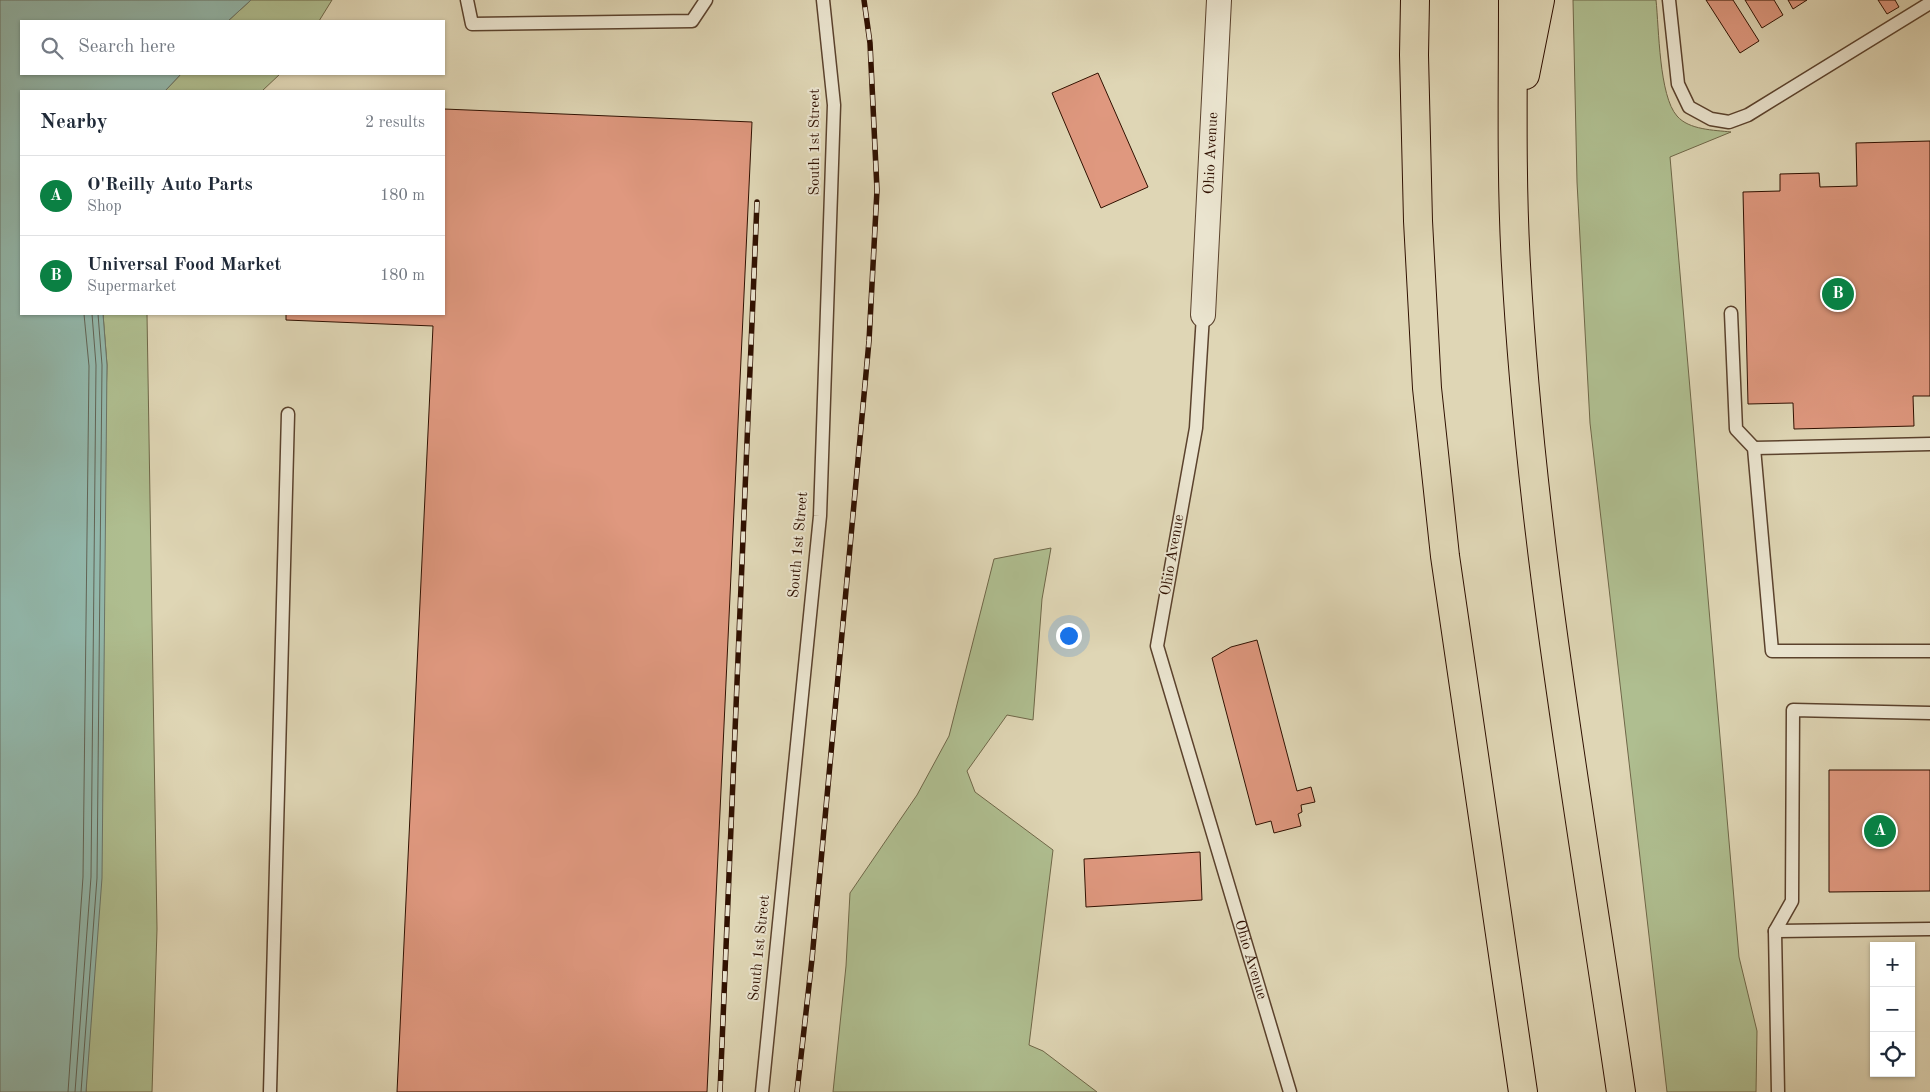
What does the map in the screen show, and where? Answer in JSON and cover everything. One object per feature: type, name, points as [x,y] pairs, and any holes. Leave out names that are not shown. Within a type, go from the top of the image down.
[{"type":"highway","points":[[1407,0],[1414,54]]},
{"type":"highway","points":[[1415,0],[1414,54],[1418,221],[1427,378],[1444,556],[1523,1092]]},
{"type":"highway","points":[[1513,0],[1512,138],[1516,264],[1526,401],[1544,565],[1621,1092]]},
{"type":"highway","points":[[1512,138],[1540,0]]},
{"type":"street","name":"Ohio Avenue","points":[[1203,315],[1219,0]]},
{"type":"lane","points":[[467,0],[472,24],[692,21],[706,0]]},
{"type":"lane","name":"South 1st Street","points":[[762,1092],[820,516],[834,105],[823,0]]},
{"type":"lane","points":[[1669,0],[1678,84],[1689,107],[1711,120],[1729,122],[1748,115],[1930,3]]},
{"type":"lane","points":[[1731,313],[1736,429],[1754,448],[1772,651],[1930,652]]},
{"type":"lane","name":"Ohio Avenue","points":[[1203,315],[1196,428],[1157,646],[1290,1092]]},
{"type":"lane","points":[[270,1092],[288,414]]},
{"type":"lane","points":[[1754,448],[1930,444]]},
{"type":"lane","points":[[1778,1092],[1775,931],[1792,901],[1793,710],[1930,713]]},
{"type":"lane","points":[[1775,931],[1930,929]]},
{"type":"green space","points":[[251,0],[332,0],[320,20],[229,20]]},
{"type":"green space","points":[[1573,0],[1656,0],[1663,78],[1671,106],[1677,116],[1688,124],[1695,127],[1731,132],[1670,157],[1739,957],[1757,1031],[1756,1092],[1667,1092],[1590,423],[1577,182]]},
{"type":"green space","points":[[180,75],[279,75],[263,90],[166,90]]},
{"type":"green space","points":[[103,315],[147,315],[157,929],[152,1092],[86,1092],[107,365]]},
{"type":"green space","points":[[1051,548],[1042,599],[1033,720],[1007,715],[967,771],[975,792],[1053,850],[1029,1045],[1043,1051],[1097,1092],[833,1092],[846,966],[850,893],[917,795],[949,736],[994,559]]},
{"type":"water","points":[[0,0],[251,0],[229,20],[20,20],[20,75],[180,75],[166,90],[20,90],[20,315],[103,315],[107,365],[102,878],[86,1092],[0,1092]]},
{"type":"building","points":[[1706,0],[1733,0],[1759,41],[1740,53]]},
{"type":"building","points":[[1745,0],[1774,0],[1783,15],[1762,28]]},
{"type":"building","points":[[1788,0],[1807,0],[1793,9]]},
{"type":"building","points":[[1878,0],[1895,0],[1899,7],[1887,14]]},
{"type":"building","points":[[1098,73],[1148,187],[1101,208],[1052,93]]},
{"type":"building","points":[[445,109],[752,122],[707,1092],[397,1092],[433,326],[286,320],[286,315],[445,315]]},
{"type":"building","points":[[1930,141],[1930,396],[1913,396],[1914,426],[1794,429],[1793,403],[1748,404],[1743,192],[1780,191],[1780,174],[1819,173],[1820,187],[1857,186],[1856,143]]},
{"type":"building","points":[[1257,640],[1297,791],[1311,787],[1315,802],[1301,805],[1302,812],[1298,814],[1301,826],[1274,833],[1271,821],[1256,825],[1212,658],[1231,647]]},
{"type":"building","points":[[1829,770],[1930,770],[1930,891],[1829,892]]},
{"type":"building","points":[[1200,852],[1202,900],[1086,907],[1084,859]]},
{"type":"railway","points":[[797,1092],[812,959],[869,341],[877,190],[870,43],[864,0]]},
{"type":"railway","points":[[720,1092],[757,202]]},
{"type":"place","name":"Universal Food Market","points":[[1838,294]]},
{"type":"place","name":"O'Reilly Auto Parts","points":[[1880,831]]}]
